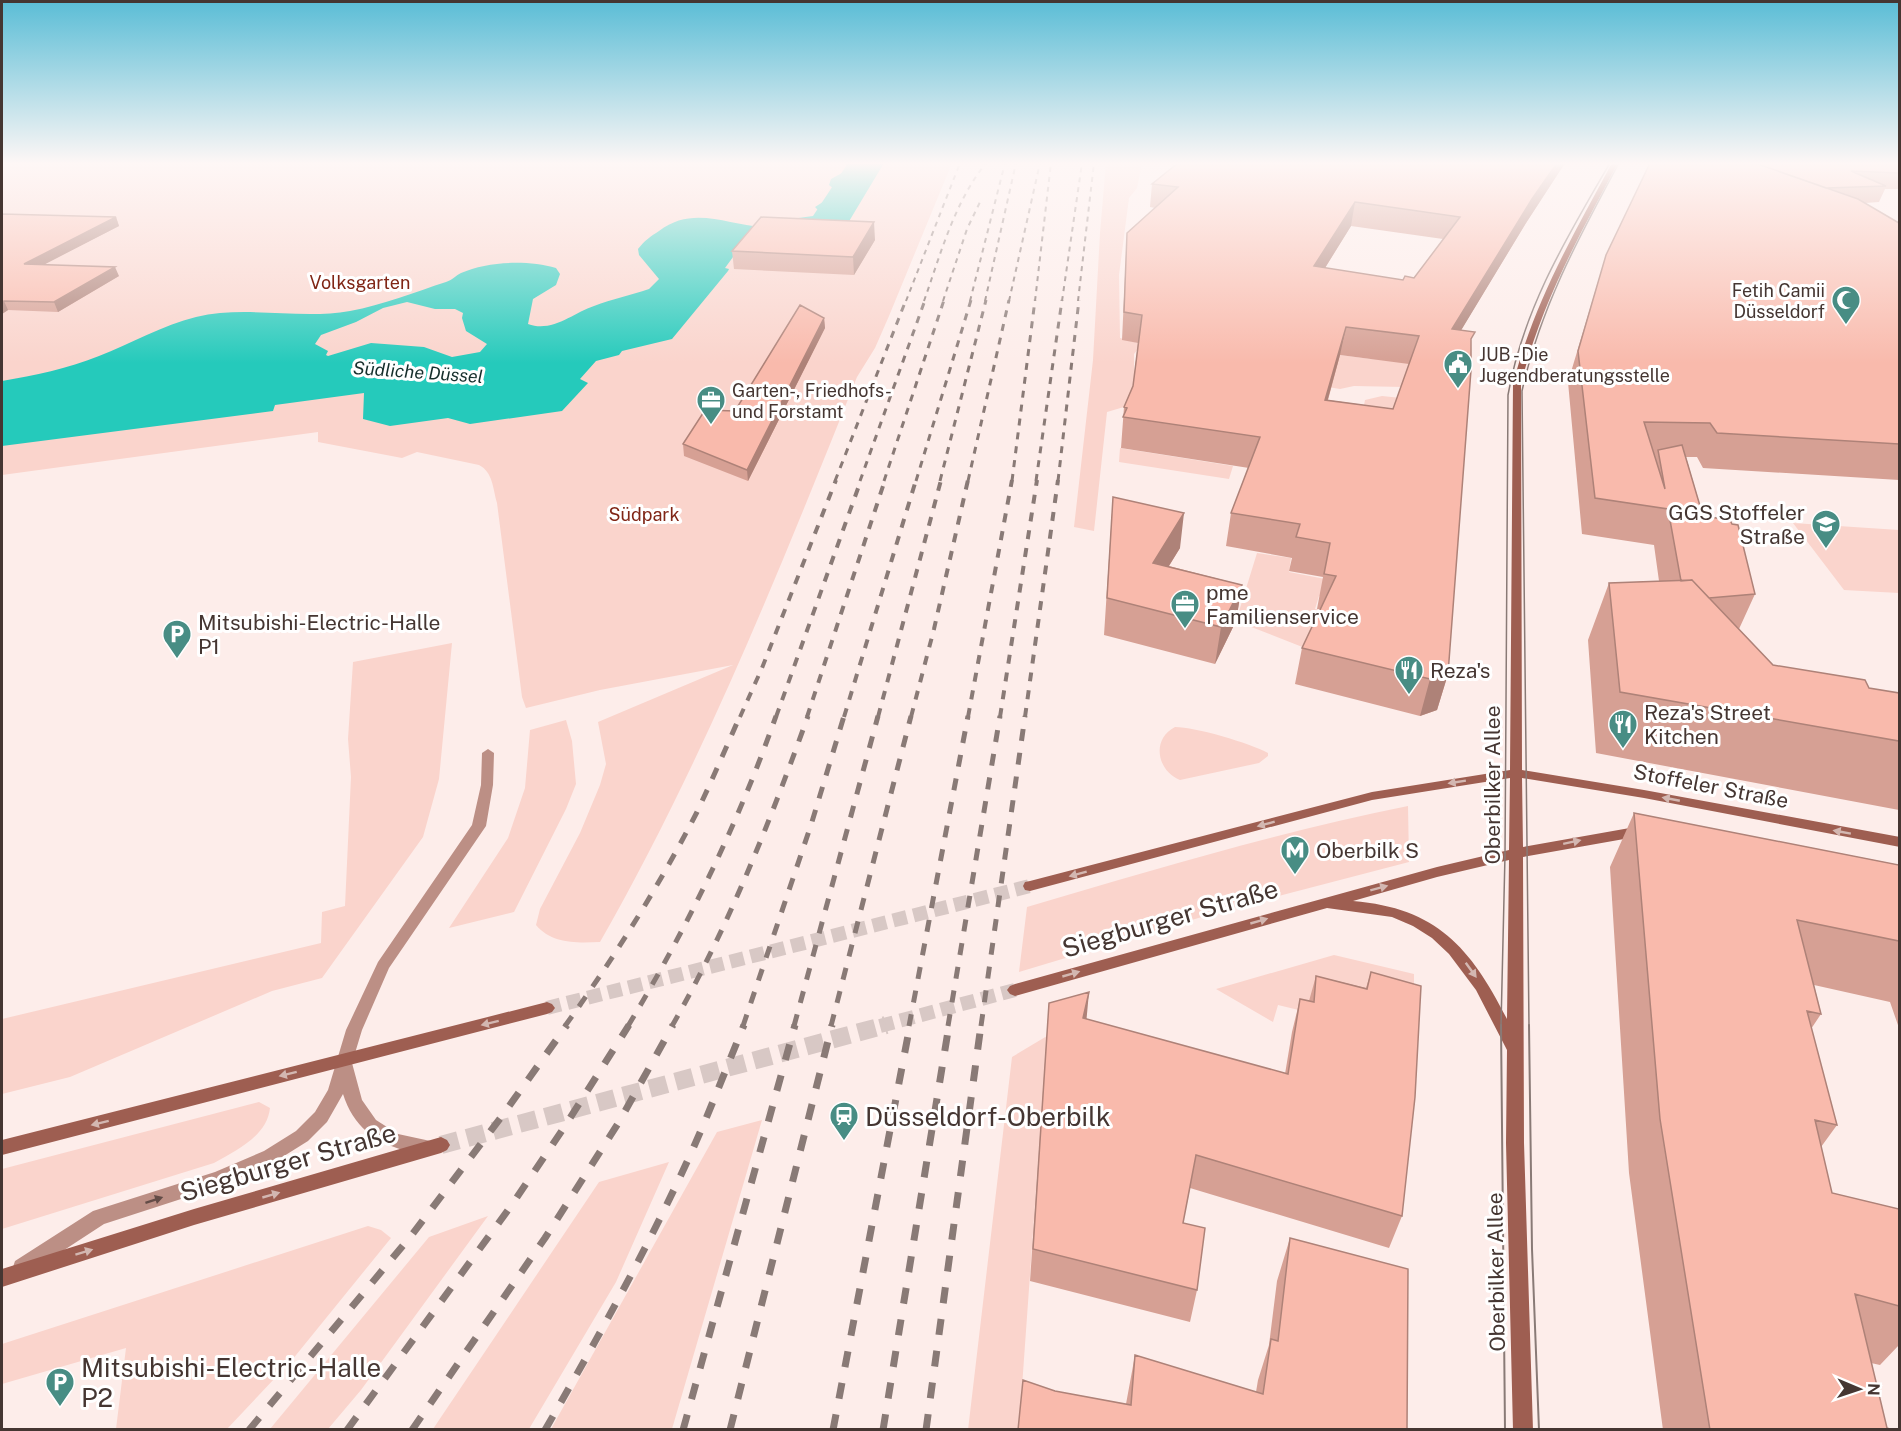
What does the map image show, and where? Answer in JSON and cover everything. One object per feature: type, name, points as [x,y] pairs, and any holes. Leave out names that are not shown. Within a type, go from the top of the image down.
[{"type":"main road","name":"Oberbilker Allee","points":[[1523,1430],[1515,1155],[1514,773],[1517,384],[1523,354],[1555,272],[1578,230]]},
{"type":"main road","name":"Stoffeler Straße","points":[[1514,773],[1644,794],[1899,842]]},
{"type":"main road","points":[[1030,886],[1372,796],[1514,773]]},
{"type":"main road","points":[[1514,854],[1600,836],[1656,829]]},
{"type":"main road","name":"Siegburger Straße","points":[[1015,990],[1322,903],[1514,854]]},
{"type":"main road","points":[[1322,903],[1363,906],[1399,914],[1442,937],[1461,956],[1490,997],[1515,1051]]},
{"type":"main road","points":[[2,1148],[547,1008]]},
{"type":"main road","name":"Siegburger Straße","points":[[5,1277],[195,1217],[441,1145]]},
{"type":"street","name":"Siegburger Straße","points":[[5,1277],[99,1217],[218,1179],[270,1156],[302,1136],[321,1117],[336,1092],[366,999],[383,966],[479,826],[487,785],[488,753]]},
{"type":"street","name":"Siegburger Straße","points":[[345,1060],[347,1082],[358,1112],[374,1131],[404,1145],[441,1145]]},
{"type":"green space","name":"Südpark","points":[[2,230],[925,230],[875,348],[857,377],[769,593],[706,735],[673,805],[600,942],[573,942],[557,939],[549,936],[536,925],[540,909],[580,833],[600,785],[606,764],[598,722],[733,665],[600,690],[526,708],[522,697],[497,503],[490,476],[484,468],[417,452],[402,458],[318,442],[318,432],[2,475]]},
{"type":"green space","points":[[1100,230],[1125,230],[1119,275],[1120,338],[1142,344],[1134,354],[1134,404],[1107,412],[1094,531],[1074,527],[1093,360]]},
{"type":"green space","points":[[1293,349],[1371,359],[1415,353],[1404,387],[1354,386],[1340,389],[1328,387]]},
{"type":"green space","points":[[1382,396],[1401,398],[1390,454],[1358,436],[1365,400]]},
{"type":"green space","points":[[1120,448],[1233,466],[1229,479],[1119,462]]},
{"type":"green space","points":[[1793,523],[1899,530],[1899,593],[1844,590]]},
{"type":"green space","points":[[1257,553],[1291,558],[1289,572],[1377,589],[1374,603],[1319,596],[1315,609],[1353,617],[1310,650],[1236,621]]},
{"type":"green space","points":[[452,643],[439,779],[423,837],[322,978],[272,991],[70,1077],[2,1094],[2,1019],[321,943],[322,912],[345,906],[351,777],[348,739],[353,662]]},
{"type":"green space","points":[[566,720],[572,741],[576,784],[566,809],[514,912],[449,928],[508,838],[525,788],[530,730]]},
{"type":"green space","points":[[1175,727],[1236,740],[1268,753],[1268,756],[1259,763],[1180,780],[1166,770],[1160,755],[1162,739]]},
{"type":"green space","points":[[1408,806],[1409,862],[1225,910],[1019,972],[1027,907],[1264,840]]},
{"type":"green space","points":[[1334,955],[1414,974],[1414,987],[1307,1012],[1278,1005],[1273,1022],[1216,989]]},
{"type":"green space","points":[[1047,1036],[1019,1429],[968,1430],[1012,1057]]},
{"type":"green space","points":[[259,1102],[270,1108],[263,1127],[250,1141],[214,1163],[2,1229],[2,1169]]},
{"type":"green space","points":[[762,1120],[672,1429],[551,1429],[717,1132]]},
{"type":"green space","points":[[669,1162],[616,1282],[529,1429],[433,1429],[599,1182]]},
{"type":"green space","points":[[488,1216],[361,1390],[328,1429],[270,1429],[429,1237]]},
{"type":"green space","points":[[368,1226],[381,1230],[391,1238],[292,1360],[227,1429],[116,1429],[126,1348],[2,1384],[2,1344]]},
{"type":"water","points":[[661,230],[839,230],[834,238],[733,257],[725,268],[729,269],[728,271],[672,339],[622,351],[619,355],[596,361],[580,379],[588,383],[562,411],[470,424],[448,418],[390,426],[363,419],[364,393],[275,405],[273,411],[2,446],[2,381],[87,361],[184,320],[234,312],[311,314],[350,311],[387,302],[446,282],[472,269],[496,264],[521,263],[556,268],[560,274],[556,285],[533,299],[528,324],[545,326],[562,321],[586,309],[649,289],[659,279],[639,255],[638,249]],"holes":[[[407,302],[435,309],[455,309],[463,313],[462,318],[466,331],[487,344],[480,352],[452,357],[424,347],[371,343],[328,356],[326,355],[328,351],[315,344],[321,335],[356,322],[383,308]]]},
{"type":"building","points":[[2,230],[91,230],[24,264],[115,267],[54,302],[2,302]]},
{"type":"building","points":[[750,230],[869,230],[853,257],[732,251]]},
{"type":"building","points":[[1131,230],[1337,230],[1314,266],[1403,280],[1405,276],[1414,278],[1450,230],[1513,230],[1452,329],[1475,332],[1471,339],[1471,370],[1448,674],[1430,679],[1302,648],[1336,576],[1324,574],[1330,543],[1296,537],[1300,524],[1231,513],[1260,437],[1123,417],[1127,408],[1124,407],[1133,386],[1142,315],[1124,312],[1127,233]],"holes":[[[1346,327],[1419,336],[1393,409],[1325,400]]]},
{"type":"building","points":[[1618,230],[1899,230],[1899,444],[1717,433],[1710,423],[1644,422],[1665,489],[1658,450],[1682,445],[1703,516],[1730,520],[1732,524],[1738,525],[1755,594],[1709,598],[1692,580],[1681,581],[1668,509],[1595,498],[1578,351],[1606,255]]},
{"type":"building","points":[[800,305],[824,318],[747,470],[683,444],[705,410],[735,411]]},
{"type":"building","points":[[1113,497],[1184,513],[1153,563],[1242,585],[1221,627],[1107,598]]},
{"type":"building","points":[[1692,580],[1773,665],[1865,680],[1869,688],[1899,693],[1899,741],[1620,692],[1609,583]]},
{"type":"building","points":[[1634,813],[1899,865],[1899,941],[1797,920],[1821,1014],[1807,1011],[1837,1125],[1815,1120],[1832,1193],[1899,1209],[1899,1306],[1855,1294],[1887,1428],[1892,1430],[1710,1430],[1660,1119]]},
{"type":"building","points":[[1371,972],[1421,986],[1415,1097],[1402,1216],[1196,1155],[1183,1223],[1205,1228],[1197,1290],[1033,1249],[1049,1003],[1089,992],[1083,1018],[1288,1074],[1300,999],[1314,1002],[1316,976],[1367,989]]},
{"type":"building","points":[[1290,1238],[1408,1269],[1407,1430],[1018,1430],[1023,1380],[1055,1391],[1131,1405],[1135,1355],[1263,1394],[1271,1339],[1278,1341]]},
{"type":"waterway","name":"Südliche Düssel","points":[[783,231],[810,230]]},
{"type":"tunnel","points":[[547,1008],[1030,886]]},
{"type":"tunnel","points":[[880,1026],[1015,990]]},
{"type":"tunnel","points":[[441,1145],[886,1025]]},
{"type":"tram line","points":[[1501,1026],[1505,855],[1508,395],[1524,333],[1549,274],[1572,230]]},
{"type":"tram line","points":[[1529,1026],[1522,391],[1550,302],[1584,230]]},
{"type":"tram line","points":[[1529,1025],[1532,1249],[1539,1430]]},
{"type":"tram line","points":[[1501,1026],[1505,1430]]},
{"type":"railway","points":[[906,301],[934,230]]},
{"type":"railway","points":[[924,301],[950,230]]},
{"type":"railway","points":[[943,301],[967,230]]},
{"type":"railway","points":[[970,301],[988,230]]},
{"type":"railway","points":[[985,301],[1001,230]]},
{"type":"railway","points":[[1009,301],[1025,230]]},
{"type":"railway","points":[[1035,301],[1043,230]]},
{"type":"railway","points":[[1062,301],[1072,230]]},
{"type":"railway","points":[[1078,301],[1086,230]]},
{"type":"railway","points":[[835,481],[906,300]]},
{"type":"railway","points":[[860,481],[925,300]]},
{"type":"railway","points":[[884,481],[944,300]]},
{"type":"railway","points":[[916,481],[971,300]]},
{"type":"railway","points":[[940,481],[986,300]]},
{"type":"railway","points":[[968,481],[1009,300]]},
{"type":"railway","points":[[1012,481],[1035,300]]},
{"type":"railway","points":[[1036,481],[1062,300]]},
{"type":"railway","points":[[1058,481],[1079,300]]},
{"type":"railway","points":[[740,717],[762,668],[836,480]]},
{"type":"railway","points":[[776,717],[861,480]]},
{"type":"railway","points":[[807,717],[885,480]]},
{"type":"railway","points":[[844,717],[916,480]]},
{"type":"railway","points":[[878,717],[941,480]]},
{"type":"railway","points":[[911,717],[968,480]]},
{"type":"railway","points":[[968,717],[1012,480]]},
{"type":"railway","points":[[1000,717],[1037,480]]},
{"type":"railway","points":[[1025,717],[1058,480]]},
{"type":"railway","points":[[565,1026],[618,948],[667,867],[697,812],[740,716]]},
{"type":"railway","points":[[628,1026],[671,951],[710,875],[745,796],[776,716]]},
{"type":"railway","points":[[672,1026],[712,951],[747,874],[808,716]]},
{"type":"railway","points":[[743,1026],[811,825],[844,716]]},
{"type":"railway","points":[[794,1026],[878,716]]},
{"type":"railway","points":[[831,1026],[911,716]]},
{"type":"railway","points":[[909,1026],[968,716]]},
{"type":"railway","points":[[948,1026],[1000,716]]},
{"type":"railway","points":[[981,1026],[1025,716]]},
{"type":"railway","points":[[249,1430],[411,1236],[502,1116],[567,1025]]},
{"type":"railway","points":[[347,1430],[511,1206],[629,1025]]},
{"type":"railway","points":[[412,1430],[545,1238],[619,1122],[673,1025]]},
{"type":"railway","points":[[545,1430],[670,1198],[744,1025]]},
{"type":"railway","points":[[683,1430],[795,1025]]},
{"type":"railway","points":[[730,1430],[832,1025]]},
{"type":"railway","points":[[833,1430],[910,1025]]},
{"type":"railway","points":[[883,1430],[949,1025]]},
{"type":"railway","points":[[926,1430],[981,1025]]},
{"type":"place","name":"Fetih Camii Düsseldorf","points":[[1846,326]]},
{"type":"place","name":"JUB - Die Jugendberatungsstelle","points":[[1458,390]]},
{"type":"place","name":"Garten-, Friedhofs- und Forstamt","points":[[711,426]]},
{"type":"place","name":"GGS Stoffeler Straße","points":[[1826,550]]},
{"type":"place","name":"pme Familienservice","points":[[1185,630]]},
{"type":"place","name":"Mitsubishi-Electric-Halle P1","points":[[177,660]]},
{"type":"place","name":"Reza's","points":[[1409,696]]},
{"type":"place","name":"Reza's Street Kitchen","points":[[1623,750]]},
{"type":"place","name":"Oberbilk S","points":[[1295,876]]},
{"type":"place","name":"Düsseldorf-Oberbilk","points":[[844,1142]]},
{"type":"place","name":"Mitsubishi-Electric-Halle P2","points":[[60,1408]]},
{"type":"park label","name":"Volksgarten","points":[[360,282]]}]
